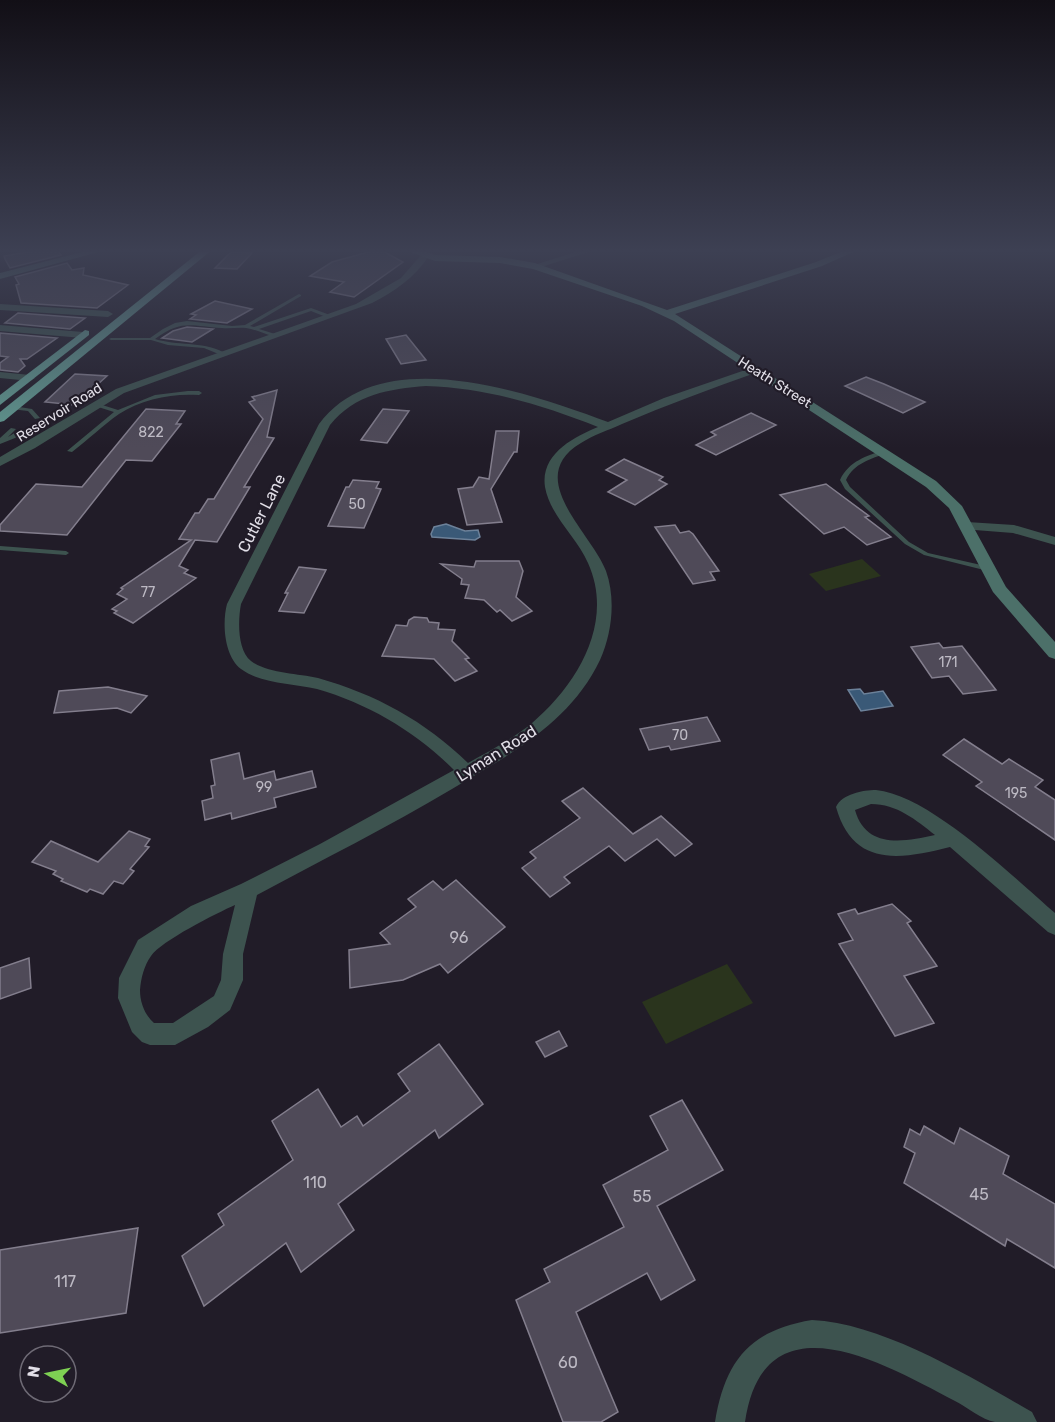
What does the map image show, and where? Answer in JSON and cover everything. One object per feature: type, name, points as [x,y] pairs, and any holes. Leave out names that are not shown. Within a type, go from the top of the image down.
[{"type":"highway","points":[[0,401],[106,315]]},
{"type":"highway","points":[[0,418],[127,315]]},
{"type":"street","name":"Heath Street","points":[[671,315],[885,452],[931,484],[955,507],[999,589],[1055,653]]},
{"type":"street","name":"Reservoir Road","points":[[0,462],[35,445],[94,404],[120,391],[328,316]]},
{"type":"street","points":[[0,328],[82,335]]},
{"type":"street","name":"Lyman Road","points":[[248,890],[233,954],[232,980],[222,1003],[200,1020],[175,1034],[150,1034],[140,1025],[129,998],[130,978],[145,947],[198,912],[248,890],[388,819],[532,734],[555,712],[593,659],[603,615],[601,578],[594,560],[558,507],[552,490],[551,477],[555,464],[566,448],[575,441],[668,400],[754,370]]},
{"type":"street","points":[[0,375],[30,378]]},
{"type":"street","name":"Cutler Lane","points":[[467,772],[449,753],[385,708],[332,687],[260,671],[245,664],[239,655],[232,628],[231,612],[234,604],[325,424],[341,407],[362,394],[383,387],[460,382],[508,392],[607,426]]},
{"type":"street","points":[[967,526],[1014,529],[1055,541]]},
{"type":"street","points":[[952,839],[900,849],[875,846],[861,837],[847,821],[845,807],[856,800],[872,797],[888,799],[905,806],[924,817],[987,865],[1055,926]]},
{"type":"street","points":[[730,1422],[734,1394],[745,1370],[758,1354],[789,1337],[813,1333],[840,1336],[882,1348],[982,1398],[1022,1422]]},
{"type":"lane","points":[[246,326],[264,315]]},
{"type":"lane","points":[[256,328],[293,315]]},
{"type":"lane","points":[[151,339],[161,330],[190,321],[220,327],[246,326],[273,335]]},
{"type":"lane","points":[[111,339],[151,339],[162,343],[203,346],[221,353]]},
{"type":"lane","points":[[70,451],[118,412],[135,403],[161,395],[198,393]]},
{"type":"lane","points":[[94,404],[118,412]]},
{"type":"lane","points":[[13,408],[30,410],[33,416]]},
{"type":"lane","points":[[0,442],[13,429]]},
{"type":"lane","points":[[0,442],[23,430]]},
{"type":"lane","points":[[885,452],[857,462],[846,472],[843,480],[847,488],[907,543],[926,554],[988,569]]},
{"type":"lane","points":[[0,548],[66,554]]},
{"type":"green space","points":[[862,559],[881,576],[826,591],[809,574]]},
{"type":"green space","points":[[727,964],[753,1003],[666,1044],[642,1002]]},
{"type":"water","points":[[446,524],[465,531],[478,530],[480,537],[475,540],[432,537],[434,527]]},
{"type":"water","points":[[860,689],[864,694],[883,691],[893,706],[861,711],[848,690]]},
{"type":"building","points":[[15,315],[85,318],[70,329],[5,323]]},
{"type":"building","points":[[195,315],[241,315],[227,323],[190,319]]},
{"type":"building","points":[[187,327],[213,329],[192,342],[162,338],[173,331]]},
{"type":"building","points":[[0,333],[57,338],[27,359],[20,359],[25,366],[18,372],[0,370],[0,363],[8,357],[0,356]]},
{"type":"building","points":[[406,335],[426,360],[401,364],[386,339]]},
{"type":"building","points":[[75,374],[107,376],[75,405],[45,402]]},
{"type":"building","points":[[866,377],[925,402],[903,413],[845,386]]},
{"type":"building","points":[[277,390],[267,437],[274,438],[244,487],[250,487],[217,542],[195,540],[179,566],[188,570],[184,573],[196,578],[133,623],[114,613],[117,611],[112,609],[127,599],[117,594],[123,589],[121,588],[191,540],[179,539],[195,513],[199,513],[208,499],[214,499],[263,419],[249,402],[255,400],[252,397]]},
{"type":"building","points":[[146,409],[185,411],[176,424],[181,424],[152,461],[126,460],[67,535],[0,531],[0,525],[36,484],[82,487]]},
{"type":"building","points":[[383,409],[409,411],[387,443],[361,440]]},
{"type":"building","points":[[751,413],[776,425],[716,455],[696,445],[716,435],[711,432]]},
{"type":"building","points":[[496,431],[519,431],[517,452],[514,452],[491,489],[502,522],[467,525],[458,489],[473,487],[479,477],[489,479]]},
{"type":"building","points":[[624,459],[663,477],[659,480],[667,484],[635,505],[608,492],[627,480],[606,470]]},
{"type":"building","points":[[353,480],[379,482],[376,488],[381,489],[364,528],[328,526],[346,487],[349,487]]},
{"type":"building","points":[[826,484],[869,516],[865,517],[891,537],[867,545],[844,527],[824,534],[780,495]]},
{"type":"building","points":[[675,525],[680,533],[689,531],[693,534],[719,571],[710,572],[715,580],[693,584],[655,527]]},
{"type":"building","points":[[476,561],[519,561],[523,571],[516,597],[532,611],[512,621],[500,610],[497,612],[484,600],[465,598],[469,585],[461,584],[462,579],[441,564],[474,567]]},
{"type":"building","points":[[299,567],[326,570],[304,613],[279,611],[288,593],[285,593]]},
{"type":"building","points":[[414,617],[427,618],[429,622],[439,623],[438,629],[455,630],[452,641],[469,658],[465,659],[477,671],[455,681],[434,659],[382,656],[396,625],[407,626],[409,620]]},
{"type":"building","points":[[939,643],[943,648],[962,646],[996,690],[963,694],[949,676],[932,678],[911,647]]},
{"type":"building","points":[[108,687],[147,696],[131,713],[117,708],[54,713],[59,691]]},
{"type":"building","points":[[707,717],[720,741],[671,750],[669,746],[649,750],[640,729]]},
{"type":"building","points":[[964,739],[1002,764],[1009,759],[1043,780],[1035,787],[1055,800],[1055,840],[976,786],[982,782],[943,755]]},
{"type":"building","points":[[239,753],[244,779],[274,771],[276,780],[312,771],[316,787],[274,798],[276,807],[232,819],[231,813],[205,820],[202,801],[213,798],[211,786],[215,785],[211,760]]},
{"type":"building","points":[[583,788],[633,834],[661,816],[692,844],[675,856],[657,839],[625,861],[609,846],[564,877],[570,883],[550,897],[522,868],[536,858],[530,852],[580,818],[562,801]]},
{"type":"building","points":[[129,831],[150,839],[145,846],[149,847],[130,869],[134,871],[123,884],[114,881],[103,894],[90,889],[87,892],[61,881],[63,879],[53,874],[56,871],[32,862],[51,841],[98,862]]},
{"type":"building","points":[[456,880],[505,927],[448,973],[440,964],[403,980],[350,988],[349,950],[390,944],[380,933],[416,907],[408,899],[433,881],[443,890]]},
{"type":"building","points":[[892,904],[911,921],[907,923],[937,966],[904,976],[934,1023],[895,1036],[839,944],[853,940],[838,914],[855,909],[858,914]]},
{"type":"building","points":[[29,958],[31,988],[0,999],[0,968]]},
{"type":"building","points":[[559,1031],[567,1046],[545,1057],[536,1042]]},
{"type":"building","points":[[439,1044],[483,1104],[439,1138],[435,1130],[338,1204],[354,1230],[301,1272],[286,1243],[204,1306],[182,1256],[224,1225],[218,1214],[293,1160],[272,1121],[318,1089],[341,1127],[357,1116],[363,1126],[410,1091],[398,1074]]},
{"type":"building","points":[[682,1100],[723,1170],[657,1206],[695,1280],[661,1300],[647,1273],[576,1312],[618,1412],[601,1422],[563,1422],[516,1300],[550,1282],[544,1269],[624,1227],[603,1185],[668,1150],[650,1116]]},
{"type":"building","points":[[924,1126],[954,1144],[960,1128],[1009,1156],[1003,1174],[1055,1204],[1055,1268],[1007,1239],[1005,1246],[904,1183],[915,1153],[904,1147],[910,1129],[920,1135]]},
{"type":"building","points":[[138,1228],[126,1313],[0,1333],[0,1250]]}]
